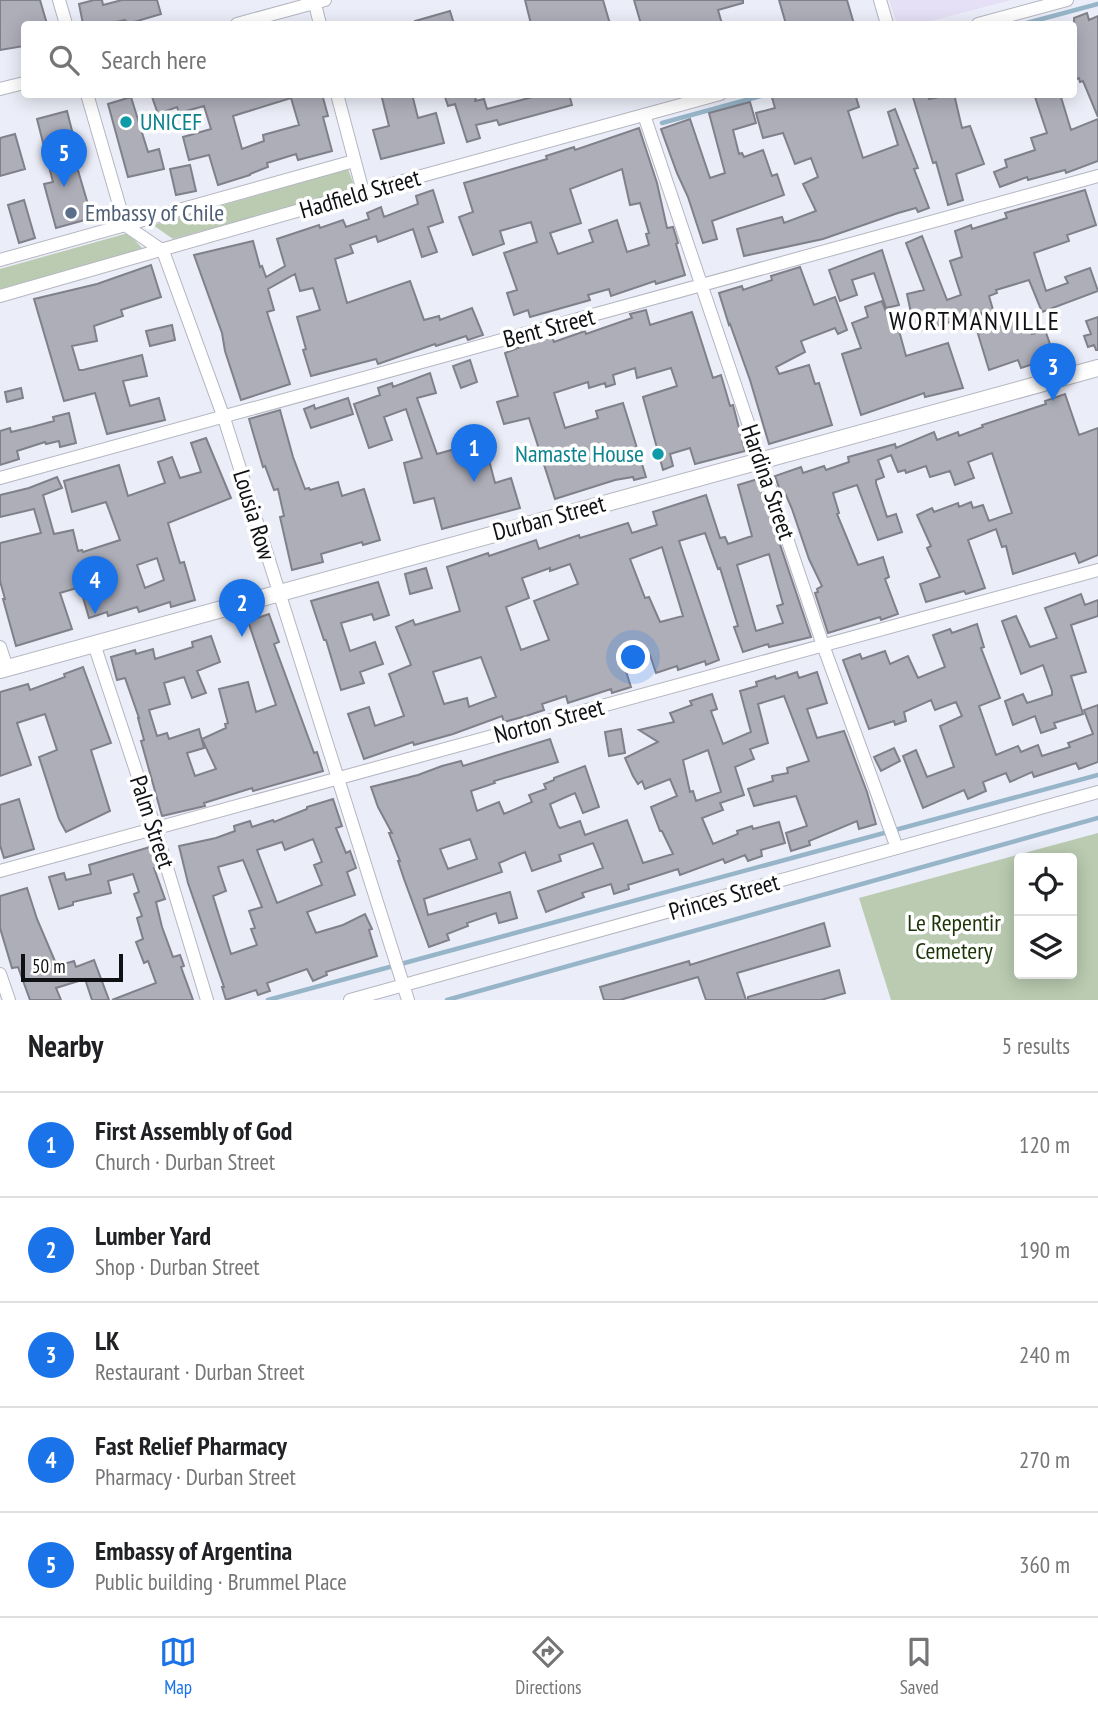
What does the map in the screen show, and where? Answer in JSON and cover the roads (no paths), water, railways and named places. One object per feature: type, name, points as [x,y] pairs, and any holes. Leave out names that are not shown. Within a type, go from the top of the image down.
[{"type":"street","points":[[59,0],[65,21]]},
{"type":"street","points":[[880,0],[886,21]]},
{"type":"street","points":[[989,21],[1067,0]]},
{"type":"street","points":[[248,21],[318,1],[320,21]]},
{"type":"street","points":[[0,89],[21,84]]},
{"type":"street","points":[[88,98],[125,225],[163,251]]},
{"type":"street","points":[[338,98],[363,192]]},
{"type":"street","name":"Hadfield Street","points":[[0,296],[706,98]]},
{"type":"street","name":"Hardina Street","points":[[644,115],[823,645],[897,848]]},
{"type":"street","name":"Hadfield Street","points":[[0,260],[354,161]]},
{"type":"street","name":"Bent Street","points":[[0,478],[1098,176]]},
{"type":"street","name":"Lousia Row","points":[[163,251],[224,418],[408,1000]]},
{"type":"street","name":"Durban Street","points":[[4,669],[1098,368]]},
{"type":"street","name":"Norton Street","points":[[0,870],[1098,570]]},
{"type":"street","name":"Palm Street","points":[[94,644],[155,828],[206,998]]},
{"type":"street","points":[[0,647],[4,669]]},
{"type":"street","name":"Princes Street","points":[[350,1000],[403,980],[1098,792]]},
{"type":"street","points":[[0,974],[9,1000]]},
{"type":"waterway","points":[[1034,21],[1098,4]]},
{"type":"waterway","points":[[662,123],[753,98]]},
{"type":"waterway","points":[[268,1000],[1098,775]]},
{"type":"waterway","points":[[447,1000],[1098,818]]},
{"type":"place","name":"UNICEF","points":[[126,122]]},
{"type":"place","name":"Embassy of Argentina","points":[[64,187]]},
{"type":"place","name":"Embassy of Chile","points":[[71,213]]},
{"type":"place","name":"LK","points":[[1053,401]]},
{"type":"place","name":"Namaste House","points":[[658,454]]},
{"type":"place","name":"First Assembly of God","points":[[474,482]]},
{"type":"place","name":"Fast Relief Pharmacy","points":[[95,614]]},
{"type":"place","name":"Lumber Yard","points":[[242,637]]},
{"type":"district","name":"WORTMANVILLE","points":[[975,321]]},
{"type":"park label","name":"Le Repentir Cemetery","points":[[954,937]]}]
